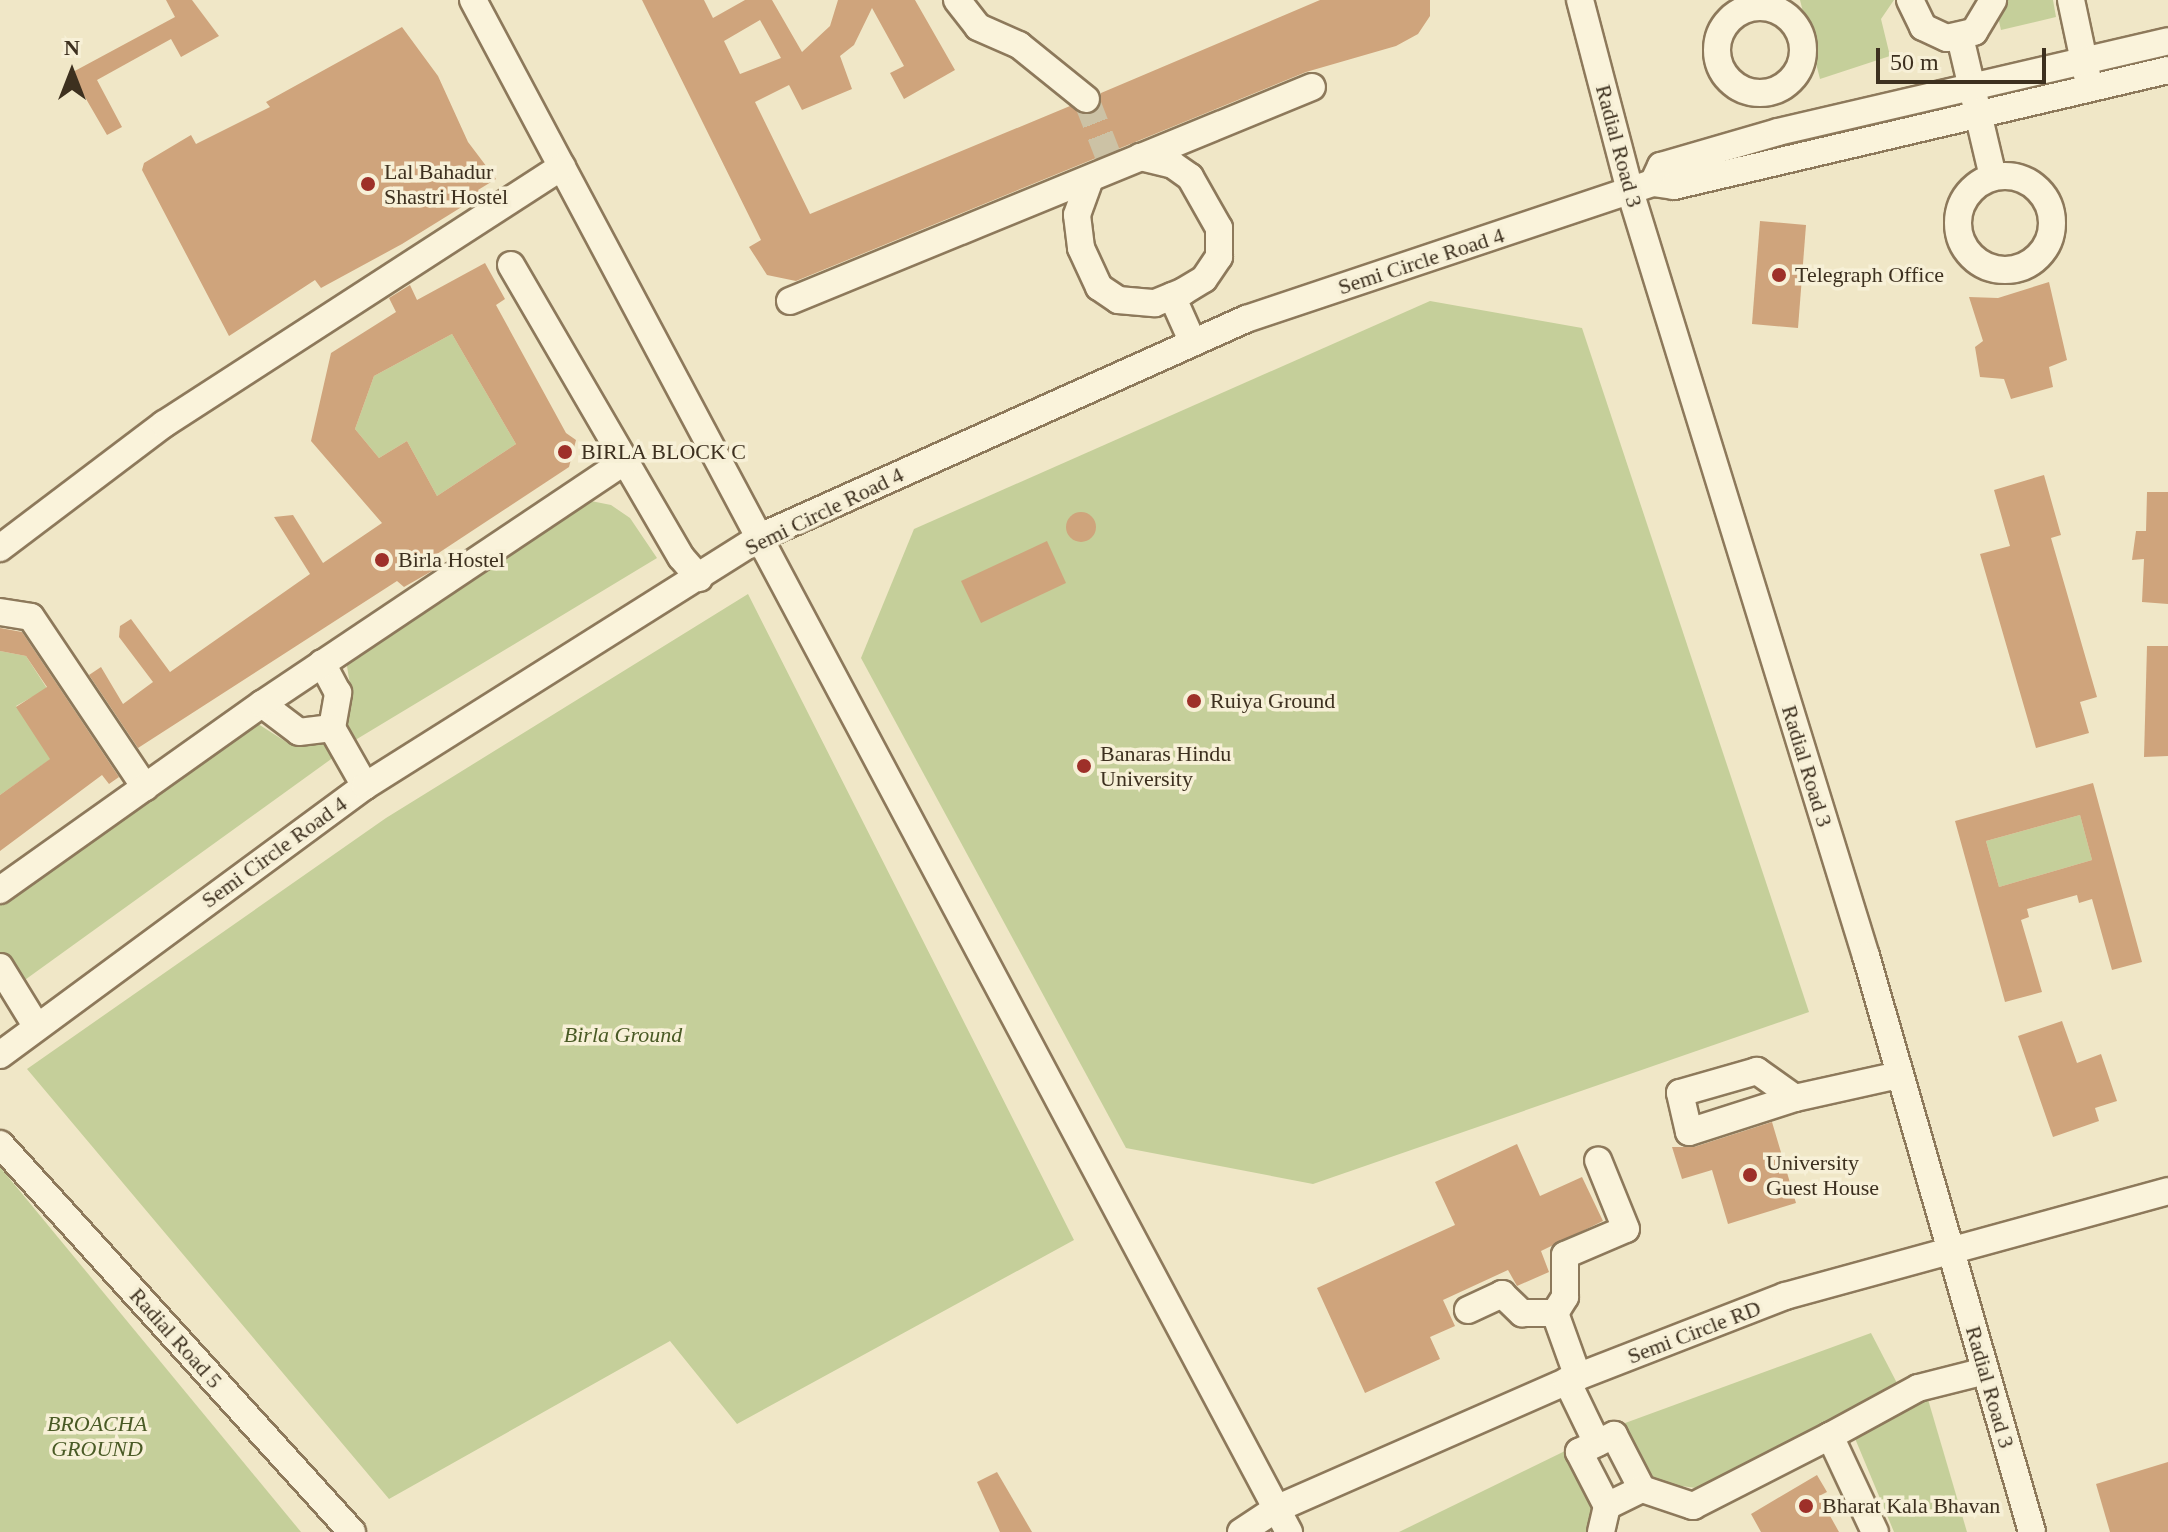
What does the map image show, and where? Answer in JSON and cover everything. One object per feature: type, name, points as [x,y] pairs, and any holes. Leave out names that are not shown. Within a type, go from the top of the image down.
[{"type":"street","points":[[473,0],[1289,1532]]},
{"type":"street","points":[[957,0],[978,27],[1019,45],[1086,99]]},
{"type":"street","name":"Radial Road 3","points":[[1580,0],[1642,187],[2032,1532]]},
{"type":"street","points":[[1910,0],[1923,27],[1960,37],[1984,22],[1993,0]]},
{"type":"street","points":[[2071,0],[2086,72]]},
{"type":"street","points":[[1960,37],[1967,86],[1993,177]]},
{"type":"street","name":"Semi Circle Road 4","points":[[0,1055],[35,1024],[365,786],[760,537],[1246,319],[1642,187],[1661,166],[1974,113],[2168,41]]},
{"type":"street","name":"Semi Circle Road 4","points":[[1782,144],[1967,86],[2086,72],[2168,70]]},
{"type":"street","points":[[790,301],[1104,169],[1312,87]]},
{"type":"street","points":[[1771,92],[1782,144]]},
{"type":"street","points":[[1104,169],[1077,215],[1081,248],[1099,287],[1118,300],[1155,303],[1204,279],[1219,257],[1219,228],[1190,177],[1173,165],[1140,157]]},
{"type":"street","points":[[0,548],[164,424],[562,167]]},
{"type":"street","points":[[511,265],[625,461],[699,578]]},
{"type":"street","points":[[1172,296],[1193,343]]},
{"type":"street","points":[[0,890],[262,704],[625,461]]},
{"type":"street","points":[[0,612],[31,617],[145,787]]},
{"type":"street","points":[[322,663],[338,693],[332,728],[365,786]]},
{"type":"street","points":[[262,704],[299,732],[332,728]]},
{"type":"street","points":[[0,967],[35,1024]]},
{"type":"street","points":[[1795,1098],[1899,1075]]},
{"type":"street","name":"Radial Road 5","points":[[0,1144],[352,1532]]},
{"type":"street","points":[[1597,1443],[1573,1379],[1555,1313],[1565,1297],[1565,1255],[1626,1229],[1598,1160]]},
{"type":"street","name":"Semi Circle RD","points":[[1241,1532],[1276,1509],[1573,1379],[1785,1296],[1951,1255],[2116,1200],[2168,1191]]},
{"type":"street","points":[[1468,1310],[1502,1294],[1522,1313],[1555,1313]]},
{"type":"street","points":[[1642,1489],[1604,1519],[1579,1452],[1614,1435],[1642,1489],[1693,1506],[1918,1388],[1985,1371]]},
{"type":"street","points":[[1830,1436],[1875,1532]]},
{"type":"green space","points":[[1800,0],[1894,0],[1881,19],[1890,56],[1820,79]]},
{"type":"green space","points":[[1994,0],[2053,0],[2056,17],[2001,30]]},
{"type":"green space","points":[[1430,301],[1582,328],[1809,1012],[1313,1184],[1126,1148],[861,658],[914,529]]},
{"type":"green space","points":[[452,334],[516,444],[437,496],[407,441],[379,458],[355,429],[374,376]]},
{"type":"green space","points":[[586,500],[611,505],[630,518],[657,558],[352,742],[344,730],[352,697],[346,660]]},
{"type":"green space","name":"Birla Ground","points":[[748,594],[1074,1240],[737,1424],[670,1341],[389,1499],[27,1069],[386,818]]},
{"type":"green space","points":[[0,651],[26,656],[78,736],[32,697],[16,706],[55,756],[0,795]]},
{"type":"green space","points":[[255,722],[291,745],[323,742],[334,757],[22,982],[0,961],[0,899]]},
{"type":"green space","points":[[2080,815],[2092,860],[1999,887],[1986,841]]},
{"type":"green space","name":"BROACHA GROUND","points":[[0,1167],[301,1532],[0,1532]]},
{"type":"green space","points":[[1871,1333],[1898,1385],[1703,1489],[1646,1481],[1617,1426]]},
{"type":"green space","points":[[1927,1396],[1967,1532],[1894,1532],[1854,1436]]},
{"type":"green space","points":[[1565,1451],[1599,1508],[1589,1532],[1399,1532]]},
{"type":"building","points":[[166,0],[192,0],[219,36],[181,57],[171,39],[97,80],[122,127],[107,135],[71,73],[175,17]]},
{"type":"building","points":[[642,0],[704,0],[713,18],[745,0],[772,0],[802,52],[830,26],[838,0],[915,0],[955,70],[904,99],[890,73],[904,66],[872,8],[854,45],[840,56],[852,89],[802,110],[789,85],[755,102],[810,214],[1070,106],[1092,114],[1101,93],[1320,0],[1430,0],[1430,16],[1418,34],[1396,46],[1306,72],[796,281],[767,275],[749,247],[761,240]],"holes":[[[760,20],[781,58],[740,74],[724,41]]]},
{"type":"building","name":"Lal Bahadur Shastri Hostel","points":[[402,27],[438,76],[468,142],[496,179],[478,190],[481,195],[402,244],[321,288],[315,280],[229,336],[142,170],[144,163],[191,135],[196,144],[270,107],[266,102]]},
{"type":"building","name":"Telegraph Office","points":[[1760,221],[1806,225],[1798,328],[1752,324]]},
{"type":"building","name":"Birla Hostel","points":[[485,263],[505,299],[496,305],[566,433],[576,440],[569,467],[434,556],[439,567],[404,587],[397,581],[138,748],[89,675],[101,667],[123,704],[153,682],[119,637],[120,626],[131,619],[170,672],[310,574],[274,517],[293,515],[323,563],[382,523],[311,441],[331,353],[396,312],[389,298],[410,285],[417,300]],"holes":[[[452,334],[516,444],[437,496],[407,441],[379,458],[355,429],[374,376]]]},
{"type":"building","points":[[2049,282],[2067,360],[2049,367],[2053,387],[2011,399],[2004,379],[1980,377],[1975,347],[1983,341],[1969,297],[1998,298]]},
{"type":"building","points":[[2044,475],[2061,535],[2051,538],[2097,697],[2080,702],[2089,733],[2036,748],[1980,554],[2010,546],[1994,490]]},
{"type":"building","points":[[2147,492],[2168,492],[2168,604],[2142,602],[2144,559],[2132,560],[2136,531],[2146,531]]},
{"type":"building","points":[[1081,512],[1092,516],[1096,527],[1092,538],[1081,542],[1070,538],[1066,527],[1070,516]]},
{"type":"building","points":[[1047,541],[1066,583],[981,623],[961,581]]},
{"type":"building","points":[[0,628],[22,632],[119,777],[109,784],[102,775],[0,851],[0,795],[50,759],[16,707],[47,687],[26,656],[0,651]]},
{"type":"building","points":[[2147,646],[2168,646],[2168,756],[2144,757]]},
{"type":"building","points":[[2093,783],[2142,962],[2112,970],[2092,899],[2079,903],[2077,895],[2027,909],[2029,917],[2021,920],[2042,992],[2005,1002],[1955,821]],"holes":[[[2080,815],[2092,860],[1999,887],[1986,841]]]},
{"type":"building","points":[[2062,1021],[2077,1063],[2101,1054],[2117,1101],[2095,1108],[2099,1121],[2053,1137],[2018,1036]]},
{"type":"building","name":"University Guest House","points":[[1772,1122],[1796,1203],[1728,1224],[1712,1170],[1682,1179],[1672,1147],[1694,1147]]},
{"type":"building","points":[[1517,1144],[1540,1196],[1582,1177],[1603,1221],[1541,1251],[1549,1272],[1517,1286],[1508,1270],[1443,1300],[1455,1326],[1430,1337],[1440,1359],[1365,1393],[1317,1288],[1455,1225],[1435,1182]]},
{"type":"building","points":[[2168,1462],[2168,1532],[2110,1532],[2096,1484]]},
{"type":"building","points":[[997,1472],[1032,1532],[1000,1532],[977,1482]]},
{"type":"building","name":"Bharat Kala Bhavan","points":[[1817,1475],[1827,1492],[1819,1496],[1839,1532],[1761,1532],[1751,1514]]},
{"type":"tunnel","points":[[1086,99],[1109,158]]},
{"type":"place","name":"Lal Bahadur Shastri Hostel","points":[[368,184]]},
{"type":"place","name":"Telegraph Office","points":[[1779,275]]},
{"type":"place","name":"BIRLA BLOCK C","points":[[565,452]]},
{"type":"place","name":"Birla Hostel","points":[[382,560]]},
{"type":"place","name":"Ruiya Ground","points":[[1194,701]]},
{"type":"place","name":"Banaras Hindu University","points":[[1084,766]]},
{"type":"place","name":"University Guest House","points":[[1750,1175]]},
{"type":"place","name":"Bharat Kala Bhavan","points":[[1806,1506]]}]
